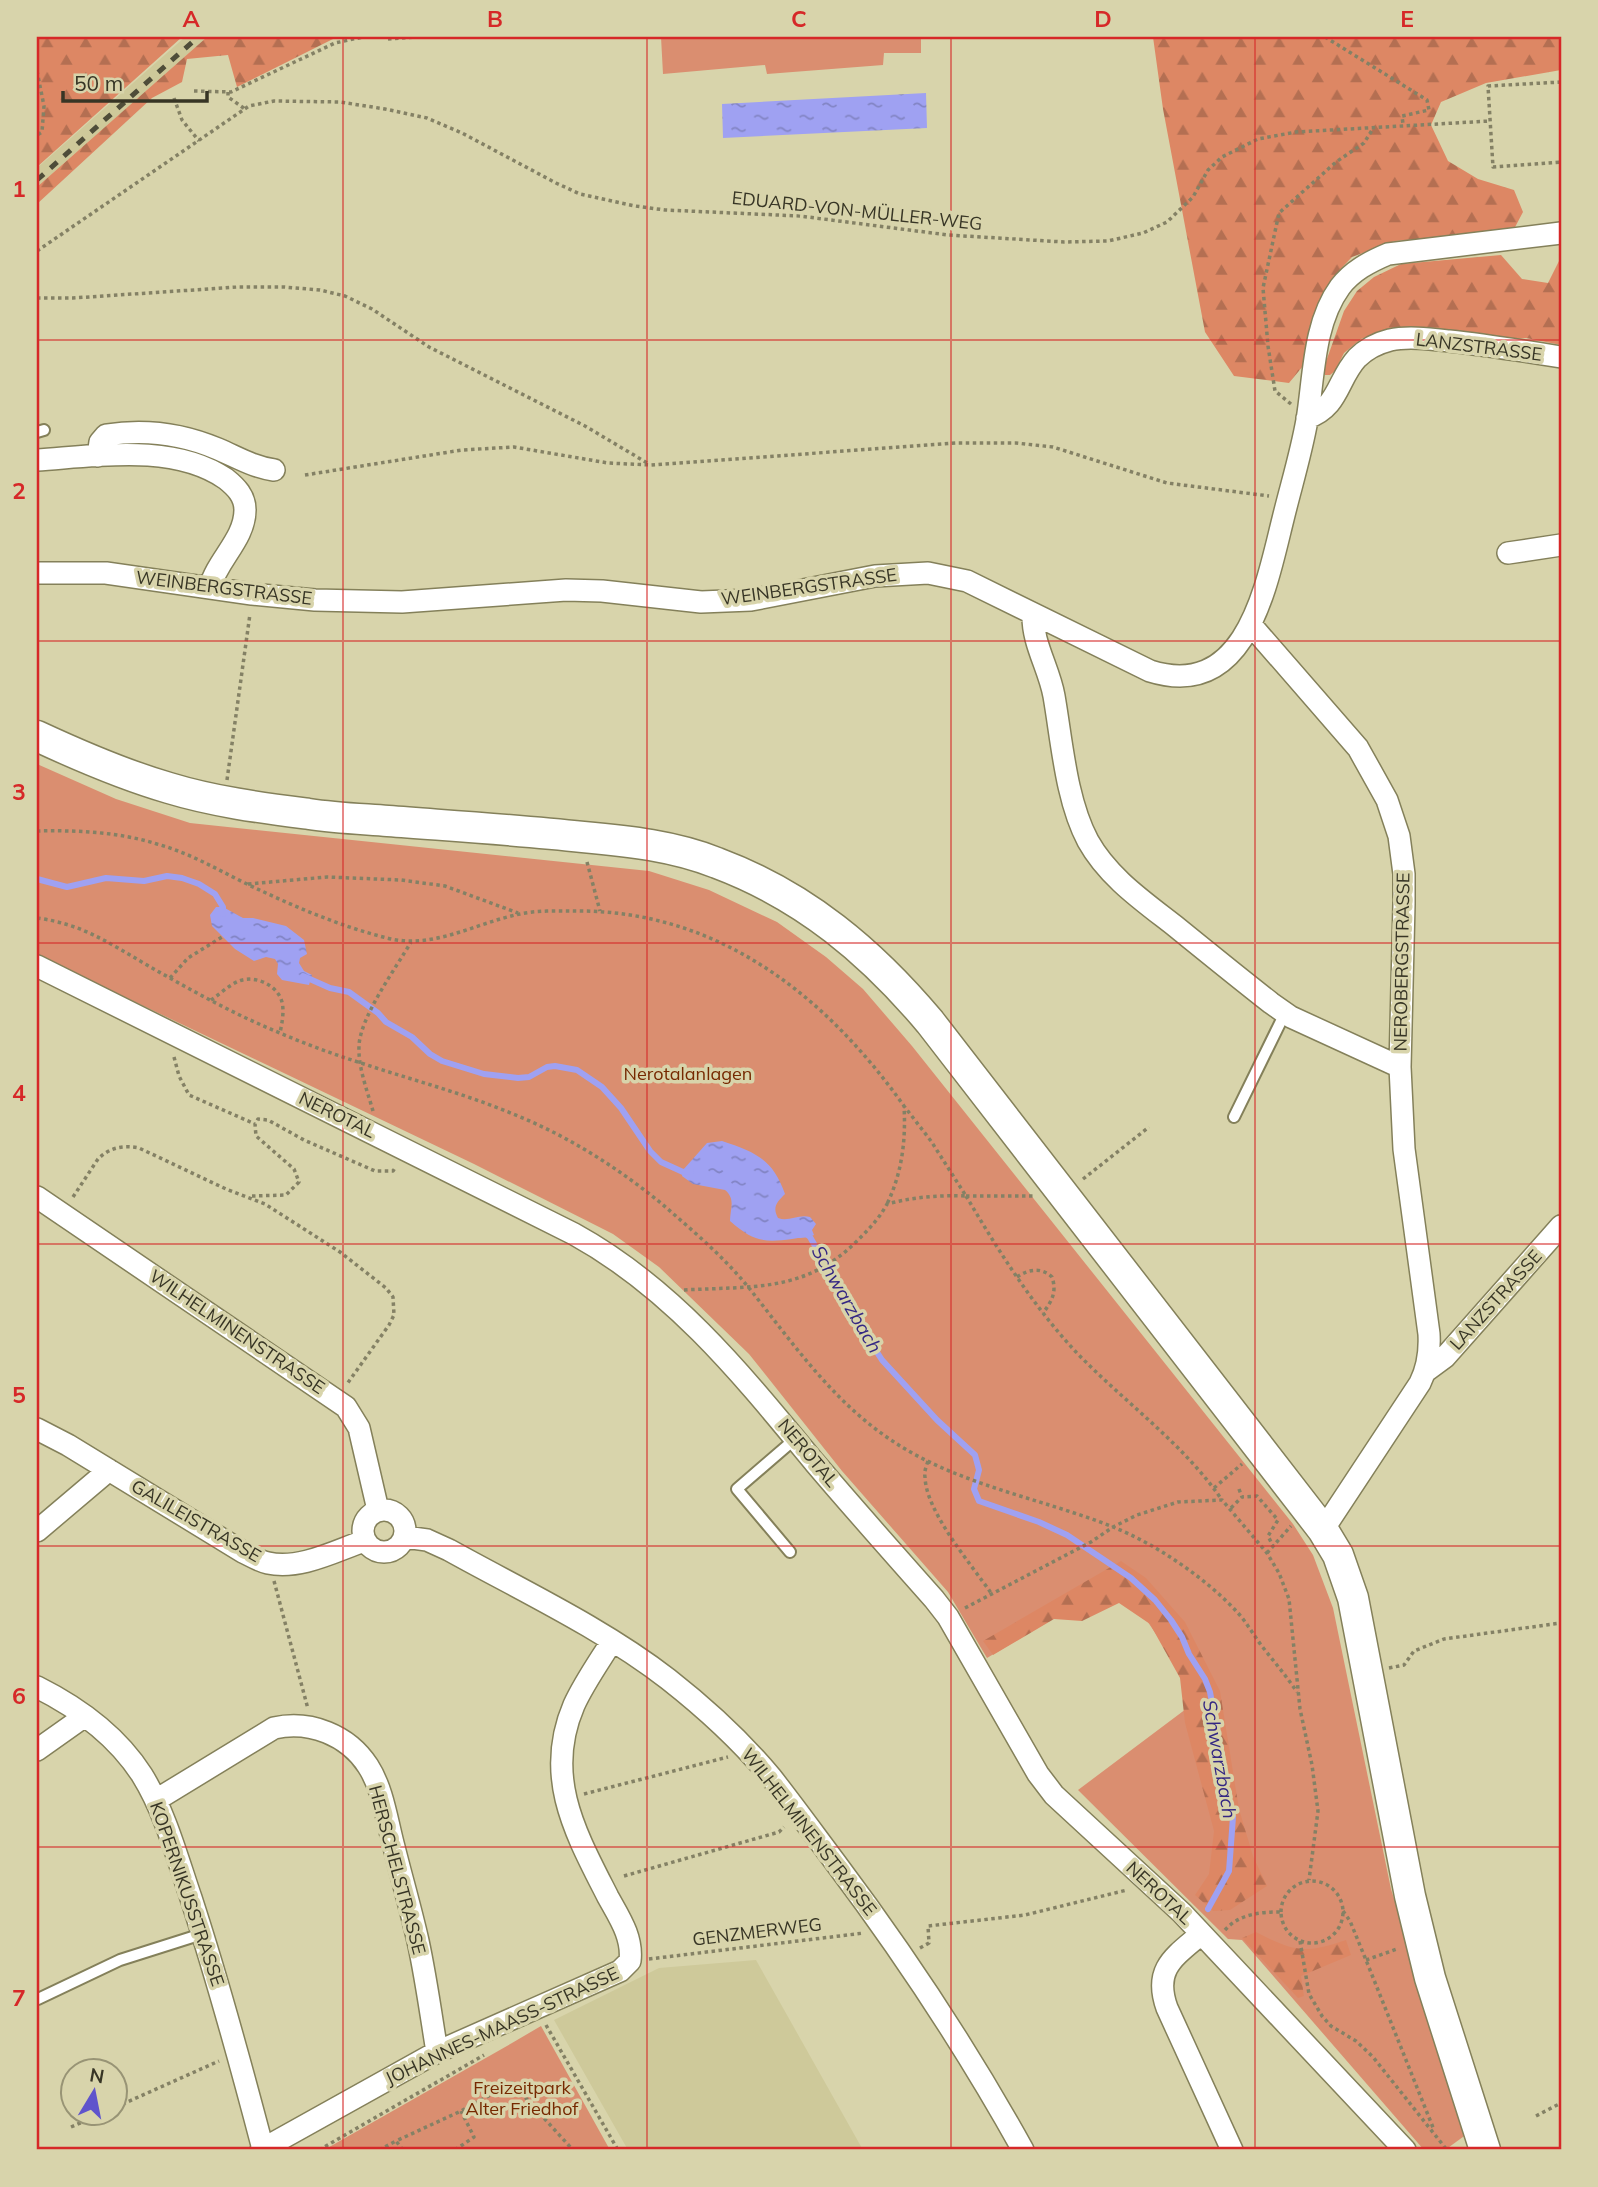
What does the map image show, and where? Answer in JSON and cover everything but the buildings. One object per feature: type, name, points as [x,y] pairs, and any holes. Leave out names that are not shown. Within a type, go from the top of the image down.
[{"type":"street","points":[[1251,625],[1266,587],[1307,418],[1309,389],[1323,324],[1340,287],[1353,273],[1388,254],[1561,233]]},
{"type":"street","name":"LANZSTRASSE","points":[[1307,418],[1324,410],[1331,403],[1358,357],[1373,346],[1391,340],[1437,340],[1561,357]]},
{"type":"street","points":[[98,456],[100,442],[106,435],[171,434],[205,443],[251,464],[274,470]]},
{"type":"street","points":[[37,460],[98,456],[171,457],[190,461],[232,483],[242,495],[245,507],[242,526],[236,540],[215,570],[210,587]]},
{"type":"street","points":[[1508,553],[1561,545]]},
{"type":"street","name":"WEINBERGSTRASSE","points":[[37,573],[106,573],[252,594],[315,600],[402,602],[578,590],[681,600],[751,600],[874,576],[928,573],[967,581],[1150,671],[1183,677],[1216,667],[1229,656],[1251,625]]},
{"type":"street","points":[[1034,614],[1034,634],[1053,689],[1072,798],[1088,841],[1114,875],[1130,891],[1285,1013],[1401,1067]]},
{"type":"street","name":"NEROBERGSTRASSE","points":[[1251,625],[1350,736],[1380,783],[1399,836],[1404,874],[1401,1067],[1407,1175],[1430,1346],[1426,1371],[1412,1397],[1323,1530]]},
{"type":"street","points":[[37,736],[138,778],[170,789],[224,801],[312,815],[581,836],[671,849],[716,862],[786,896],[851,940],[883,969],[930,1022],[1323,1530],[1338,1555],[1353,1598],[1410,1896],[1430,1978],[1485,2150]]},
{"type":"street","name":"NEROTAL","points":[[37,967],[575,1234],[626,1265],[657,1291],[700,1330],[741,1374],[948,1617],[1038,1774],[1054,1795],[1182,1913],[1405,2150]]},
{"type":"street","name":"WILHELMINENSTRASSE","points":[[37,1197],[346,1407],[359,1428],[377,1510]]},
{"type":"street","name":"LANZSTRASSE","points":[[1426,1371],[1445,1357],[1561,1226]]},
{"type":"street","name":"GALILEISTRASSE","points":[[37,1429],[243,1552],[270,1564],[303,1562],[364,1541]]},
{"type":"street","points":[[37,1531],[109,1470]]},
{"type":"street","points":[[377,1510],[390,1511],[401,1518],[405,1536],[396,1549],[382,1553],[369,1547],[364,1541],[363,1526],[366,1519],[377,1510]]},
{"type":"street","name":"WILHELMINENSTRASSE","points":[[405,1536],[427,1540],[449,1550],[612,1641],[667,1678],[703,1708],[747,1751],[771,1777],[887,1931],[949,2024],[1023,2150]]},
{"type":"street","points":[[612,1641],[569,1717],[561,1776],[567,1806],[578,1838],[626,1932],[631,1961]]},
{"type":"street","name":"KOPERNIKUSSTRASSE","points":[[37,1687],[85,1716],[119,1746],[141,1773],[156,1800],[202,1934],[262,2150]]},
{"type":"street","points":[[37,1750],[85,1716]]},
{"type":"street","name":"HERSCHELSTRASSE","points":[[156,1800],[275,1728],[289,1725],[313,1728],[344,1740],[369,1767],[384,1806],[418,1942],[438,2052]]},
{"type":"street","points":[[1201,1934],[1171,1960],[1164,1974],[1162,1989],[1167,2008],[1232,2150]]},
{"type":"street","name":"JOHANNES-MAASS-STRASSE","points":[[262,2150],[438,2052],[620,1971],[631,1961]]},
{"type":"lane","points":[[1234,1117],[1285,1013]]},
{"type":"lane","points":[[790,1552],[737,1489],[795,1439]]},
{"type":"lane","points":[[38,1999],[120,1960],[202,1934]]},
{"type":"path","points":[[194,91],[228,92],[239,89],[335,43],[363,37]]},
{"type":"path","points":[[388,39],[416,37]]},
{"type":"path","points":[[1325,37],[1427,100],[1429,110],[1402,116],[1403,125]]},
{"type":"path","points":[[37,71],[44,106],[42,132],[37,135]]},
{"type":"path","points":[[1561,82],[1488,86],[1493,167],[1561,162]]},
{"type":"path","points":[[228,92],[228,97],[242,105],[245,110]]},
{"type":"path","points":[[174,98],[182,120],[199,141]]},
{"type":"path","name":"EDUARD-VON-MÜLLER-WEG","points":[[37,251],[250,106],[274,101],[340,102],[385,108],[427,118],[462,132],[580,194],[635,206],[800,216],[948,236],[1064,242],[1108,241],[1143,233],[1167,222],[1192,197],[1208,170],[1222,157],[1258,139],[1296,132],[1490,121]]},
{"type":"path","points":[[1307,418],[1275,391],[1268,345],[1263,288],[1279,213],[1336,162],[1364,143],[1374,127]]},
{"type":"path","points":[[37,298],[284,286],[345,296],[372,309],[429,347],[585,426],[651,465]]},
{"type":"path","points":[[305,475],[462,450],[514,447],[608,463],[651,465],[956,443],[1016,443],[1053,447],[1167,483],[1274,496]]},
{"type":"path","points":[[224,801],[252,594]]},
{"type":"path","points":[[37,831],[75,831],[155,843],[212,865],[247,884],[340,924],[390,939],[411,942],[433,939],[520,914],[546,911],[600,911],[641,917],[705,935],[764,966],[815,1004],[861,1051],[931,1141],[1017,1277],[1043,1312],[1077,1353],[1189,1460],[1267,1553],[1279,1573],[1289,1599],[1297,1692],[1318,1811],[1309,1880]]},
{"type":"path","points":[[581,836],[600,911]]},
{"type":"path","points":[[247,884],[327,877],[401,880],[445,886],[520,914]]},
{"type":"path","points":[[37,918],[80,928],[211,1000],[280,1033],[361,1063],[479,1100],[563,1138],[633,1182],[712,1248],[748,1286],[817,1375],[885,1436],[966,1479],[1113,1527],[1141,1540],[1179,1564],[1238,1613],[1297,1692]]},
{"type":"path","points":[[170,978],[188,958],[222,937]]},
{"type":"path","points":[[374,1118],[361,1063],[360,1036],[411,942]]},
{"type":"path","points":[[211,1000],[240,980],[265,983],[275,990],[282,1000],[283,1020],[280,1033]]},
{"type":"path","points":[[171,1047],[179,1076],[189,1095],[255,1124]]},
{"type":"path","points":[[657,1291],[783,1283],[815,1272],[842,1256],[874,1224],[893,1191],[905,1138],[904,1106]]},
{"type":"path","points":[[250,1196],[286,1195],[299,1182],[294,1169],[256,1136],[255,1124],[258,1119],[268,1120],[304,1140],[375,1171],[393,1171],[401,1160]]},
{"type":"path","points":[[887,1204],[936,1195],[1035,1196],[1074,1187],[1149,1127]]},
{"type":"path","points":[[62,1214],[103,1153],[120,1147],[139,1148],[226,1189],[250,1196],[340,1252],[386,1288],[393,1297],[394,1315],[390,1325],[336,1399]]},
{"type":"path","points":[[1017,1277],[1035,1270],[1044,1271],[1052,1278],[1055,1289],[1043,1312]]},
{"type":"path","points":[[928,1461],[925,1481],[939,1518],[991,1593]]},
{"type":"path","points":[[1214,1488],[1240,1466]]},
{"type":"path","points":[[1239,1489],[1242,1497]]},
{"type":"path","points":[[1230,1508],[1242,1497],[1257,1496],[1278,1520],[1268,1536],[1273,1546]]},
{"type":"path","points":[[948,1617],[1091,1542],[1113,1527],[1156,1507],[1178,1502],[1222,1500]]},
{"type":"path","points":[[1267,1553],[1281,1536]]},
{"type":"path","points":[[270,1564],[313,1728]]},
{"type":"path","points":[[1367,1673],[1404,1665],[1414,1651],[1444,1639],[1561,1622]]},
{"type":"path","points":[[591,1793],[727,1759]]},
{"type":"path","points":[[624,1876],[779,1832]]},
{"type":"path","points":[[1309,1880],[1323,1882],[1332,1887],[1342,1903],[1343,1911],[1343,1919],[1333,1935],[1315,1943],[1300,1941],[1289,1933],[1280,1912],[1283,1899],[1289,1890],[1300,1882],[1309,1880]]},
{"type":"path","points":[[928,1926],[1025,1914],[1136,1888]]},
{"type":"path","points":[[1343,1911],[1367,1960],[1436,2135]]},
{"type":"path","points":[[1201,1934],[1222,1932],[1233,1922],[1259,1912],[1280,1912]]},
{"type":"path","name":"GENZMERWEG","points":[[631,1961],[887,1931]]},
{"type":"path","points":[[1300,1941],[1309,1994],[1322,2016],[1331,2026],[1356,2041],[1373,2057],[1447,2150]]},
{"type":"path","points":[[536,2008],[618,2150]]},
{"type":"path","points":[[130,2101],[237,2053]]},
{"type":"path","points":[[319,2150],[484,2055]]},
{"type":"path","points":[[379,2150],[512,2083],[573,2150]]},
{"type":"path","points":[[1536,2116],[1561,2103]]},
{"type":"path","points":[[455,2150],[474,2137],[461,2111]]},
{"type":"path","points":[[396,2141],[403,2150]]},
{"type":"shaded area","points":[[185,37],[207,37],[37,187],[37,168]]},
{"type":"shaded area","points":[[756,1960],[863,2150],[628,2150],[554,2020],[659,1968]]},
{"type":"green space","points":[[37,37],[182,37],[37,167]]},
{"type":"green space","points":[[207,37],[382,37],[335,38],[237,87],[228,55],[187,59],[182,82],[152,98],[37,204],[37,187]]},
{"type":"green space","points":[[661,37],[921,37],[921,53],[884,53],[883,65],[767,74],[765,65],[663,74]]},
{"type":"green space","points":[[1153,37],[1561,37],[1561,70],[1486,83],[1441,102],[1431,125],[1448,161],[1478,179],[1514,190],[1523,212],[1513,231],[1395,241],[1352,257],[1333,277],[1318,306],[1303,366],[1289,383],[1234,376],[1205,332],[1163,109]]},
{"type":"green space","points":[[1501,255],[1522,279],[1548,283],[1561,257],[1561,345],[1526,338],[1508,340],[1385,331],[1361,339],[1344,353],[1335,371],[1325,375],[1323,370],[1344,311],[1357,291],[1374,277],[1401,264]]},
{"type":"green space","name":"Nerotalanlagen","points":[[37,764],[116,799],[190,823],[649,871],[709,890],[777,922],[826,957],[863,989],[912,1046],[1293,1524],[1313,1555],[1333,1608],[1391,1889],[1467,2134],[1445,2150],[1424,2150],[1242,1940],[1228,1939],[1078,1790],[1186,1709],[1183,1674],[1135,1603],[1105,1588],[987,1658],[948,1592],[842,1471],[749,1354],[659,1267],[613,1234],[474,1164],[37,955]]},
{"type":"green space","points":[[1121,1561],[1146,1578],[1185,1622],[1220,1691],[1239,1809],[1253,1856],[1267,1886],[1230,1910],[1213,1911],[1195,1895],[1209,1874],[1214,1831],[1185,1723],[1180,1678],[1150,1624],[1119,1603],[1082,1621],[1054,1619],[993,1655],[983,1641]]},
{"type":"green space","points":[[1256,1932],[1280,1944],[1300,1949],[1346,1940],[1351,1955],[1301,1976],[1304,1996],[1298,1998],[1242,1938]]},
{"type":"green space","name":"Freizeitpark Alter Friedhof","points":[[541,2026],[610,2150],[324,2150],[512,2043]]},
{"type":"water","points":[[926,93],[927,128],[723,138],[722,104]]},
{"type":"water","points":[[216,907],[223,907],[243,918],[286,926],[304,940],[307,954],[300,958],[299,963],[304,971],[312,975],[309,985],[282,980],[277,974],[278,964],[275,959],[266,957],[254,961],[235,949],[212,926],[210,915]]},
{"type":"water","points":[[722,1141],[753,1153],[775,1172],[785,1194],[776,1205],[778,1218],[810,1217],[816,1224],[812,1230],[814,1235],[773,1241],[752,1237],[730,1221],[731,1201],[725,1190],[693,1184],[682,1176],[683,1170],[707,1143]]},
{"type":"waterway","name":"Schwarzbach","points":[[37,879],[67,887],[106,878],[144,881],[167,876],[182,878],[215,894],[223,907],[223,914]]},
{"type":"waterway","name":"Schwarzbach","points":[[303,976],[330,988],[349,992],[442,1061],[484,1074],[518,1078],[529,1077],[547,1067],[577,1070],[602,1087],[661,1162],[683,1172],[691,1171]]},
{"type":"waterway","name":"Schwarzbach","points":[[805,1233],[810,1237],[882,1360],[937,1420],[975,1455],[979,1470],[974,1489],[979,1501],[1067,1535],[1131,1578],[1155,1600],[1182,1637],[1210,1692],[1220,1770],[1233,1817],[1229,1871],[1208,1909]]},
{"type":"railway","points":[[37,180],[198,37]]}]
